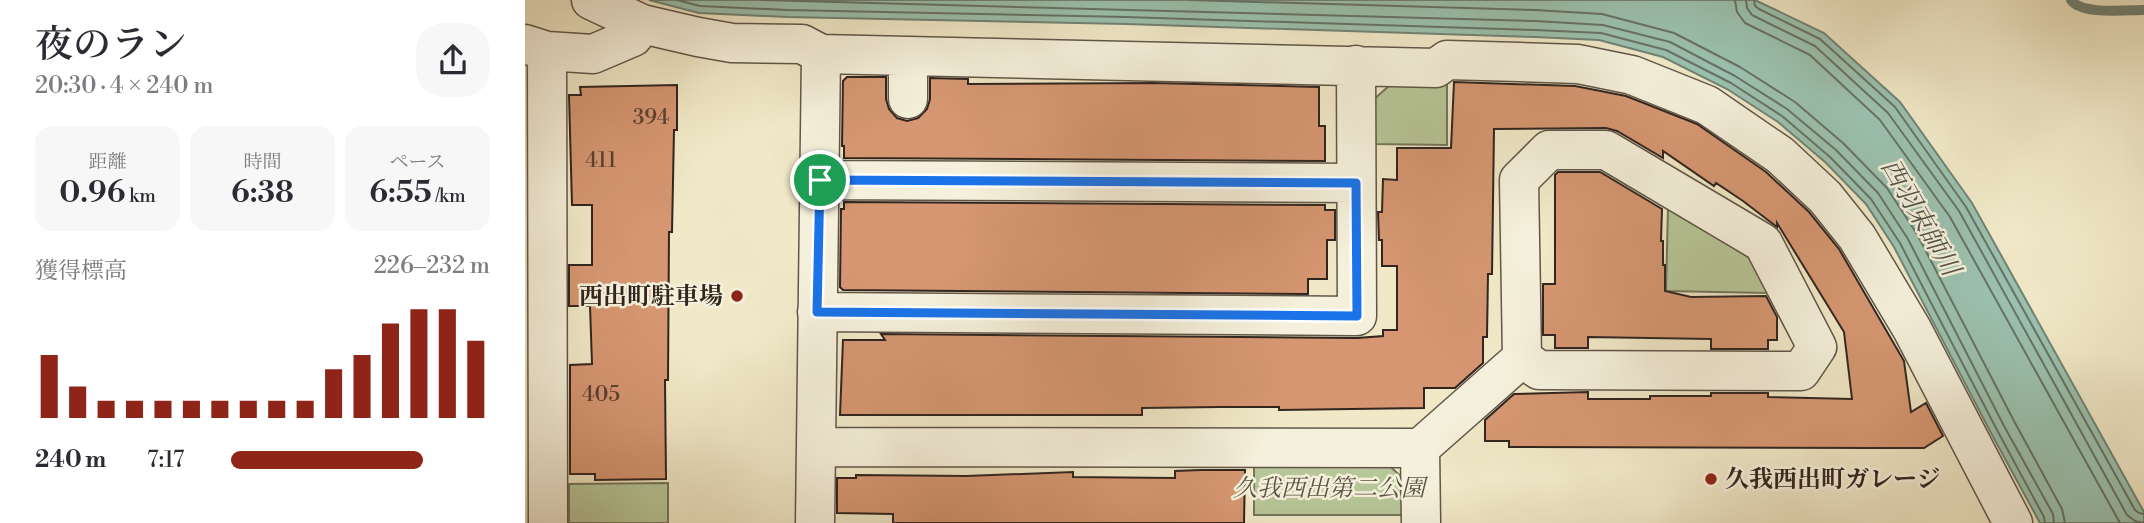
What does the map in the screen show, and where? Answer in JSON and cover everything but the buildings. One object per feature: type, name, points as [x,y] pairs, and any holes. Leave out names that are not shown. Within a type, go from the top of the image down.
[{"type":"street","points":[[548,523],[536,48],[593,54],[633,37],[619,13]]},
{"type":"street","points":[[619,13],[698,37],[732,43],[802,44],[821,54],[1436,68],[1447,60],[1578,65],[1632,75],[1707,105],[1780,155],[1825,197],[1857,237],[1912,329],[2013,523]]},
{"type":"street","points":[[815,523],[821,54]]},
{"type":"street","points":[[908,56],[908,99]]},
{"type":"street","points":[[817,312],[1357,316],[1356,65]]},
{"type":"street","points":[[817,447],[1420,449],[1522,358],[1519,180],[1549,150],[1606,150],[1763,243],[1817,347],[1801,370],[1539,370],[1522,358]]},
{"type":"street","points":[[820,180],[1356,183]]},
{"type":"street","points":[[1420,449],[1421,523]]},
{"type":"green space","points":[[1390,85],[1447,85],[1447,145],[1372,144],[1372,101]]},
{"type":"green space","points":[[1668,207],[1753,260],[1767,285],[1767,293],[1666,291]]},
{"type":"green space","name":"久我西出第二公園","points":[[1254,461],[1385,462],[1404,479],[1404,515],[1254,515]]},
{"type":"green space","points":[[668,483],[668,523],[569,523],[569,484]]},
{"type":"water","name":"西羽束師川","points":[[649,0],[1755,0],[1824,33],[1900,102],[1972,203],[2144,512],[2144,523],[2040,523],[1894,247],[1866,204],[1825,162],[1778,122],[1727,89],[1663,57],[1599,40],[1126,24],[787,17],[699,13]]},
{"type":"waterway","points":[[2071,0],[2076,5],[2094,10],[2144,10]]},
{"type":"place","name":"西出町駐車場","points":[[737,296]]},
{"type":"place","name":"久我西出町ガレージ","points":[[1711,479]]},
{"type":"route","points":[[820,180],[1356,183],[1357,316],[817,312],[820,180]]}]
